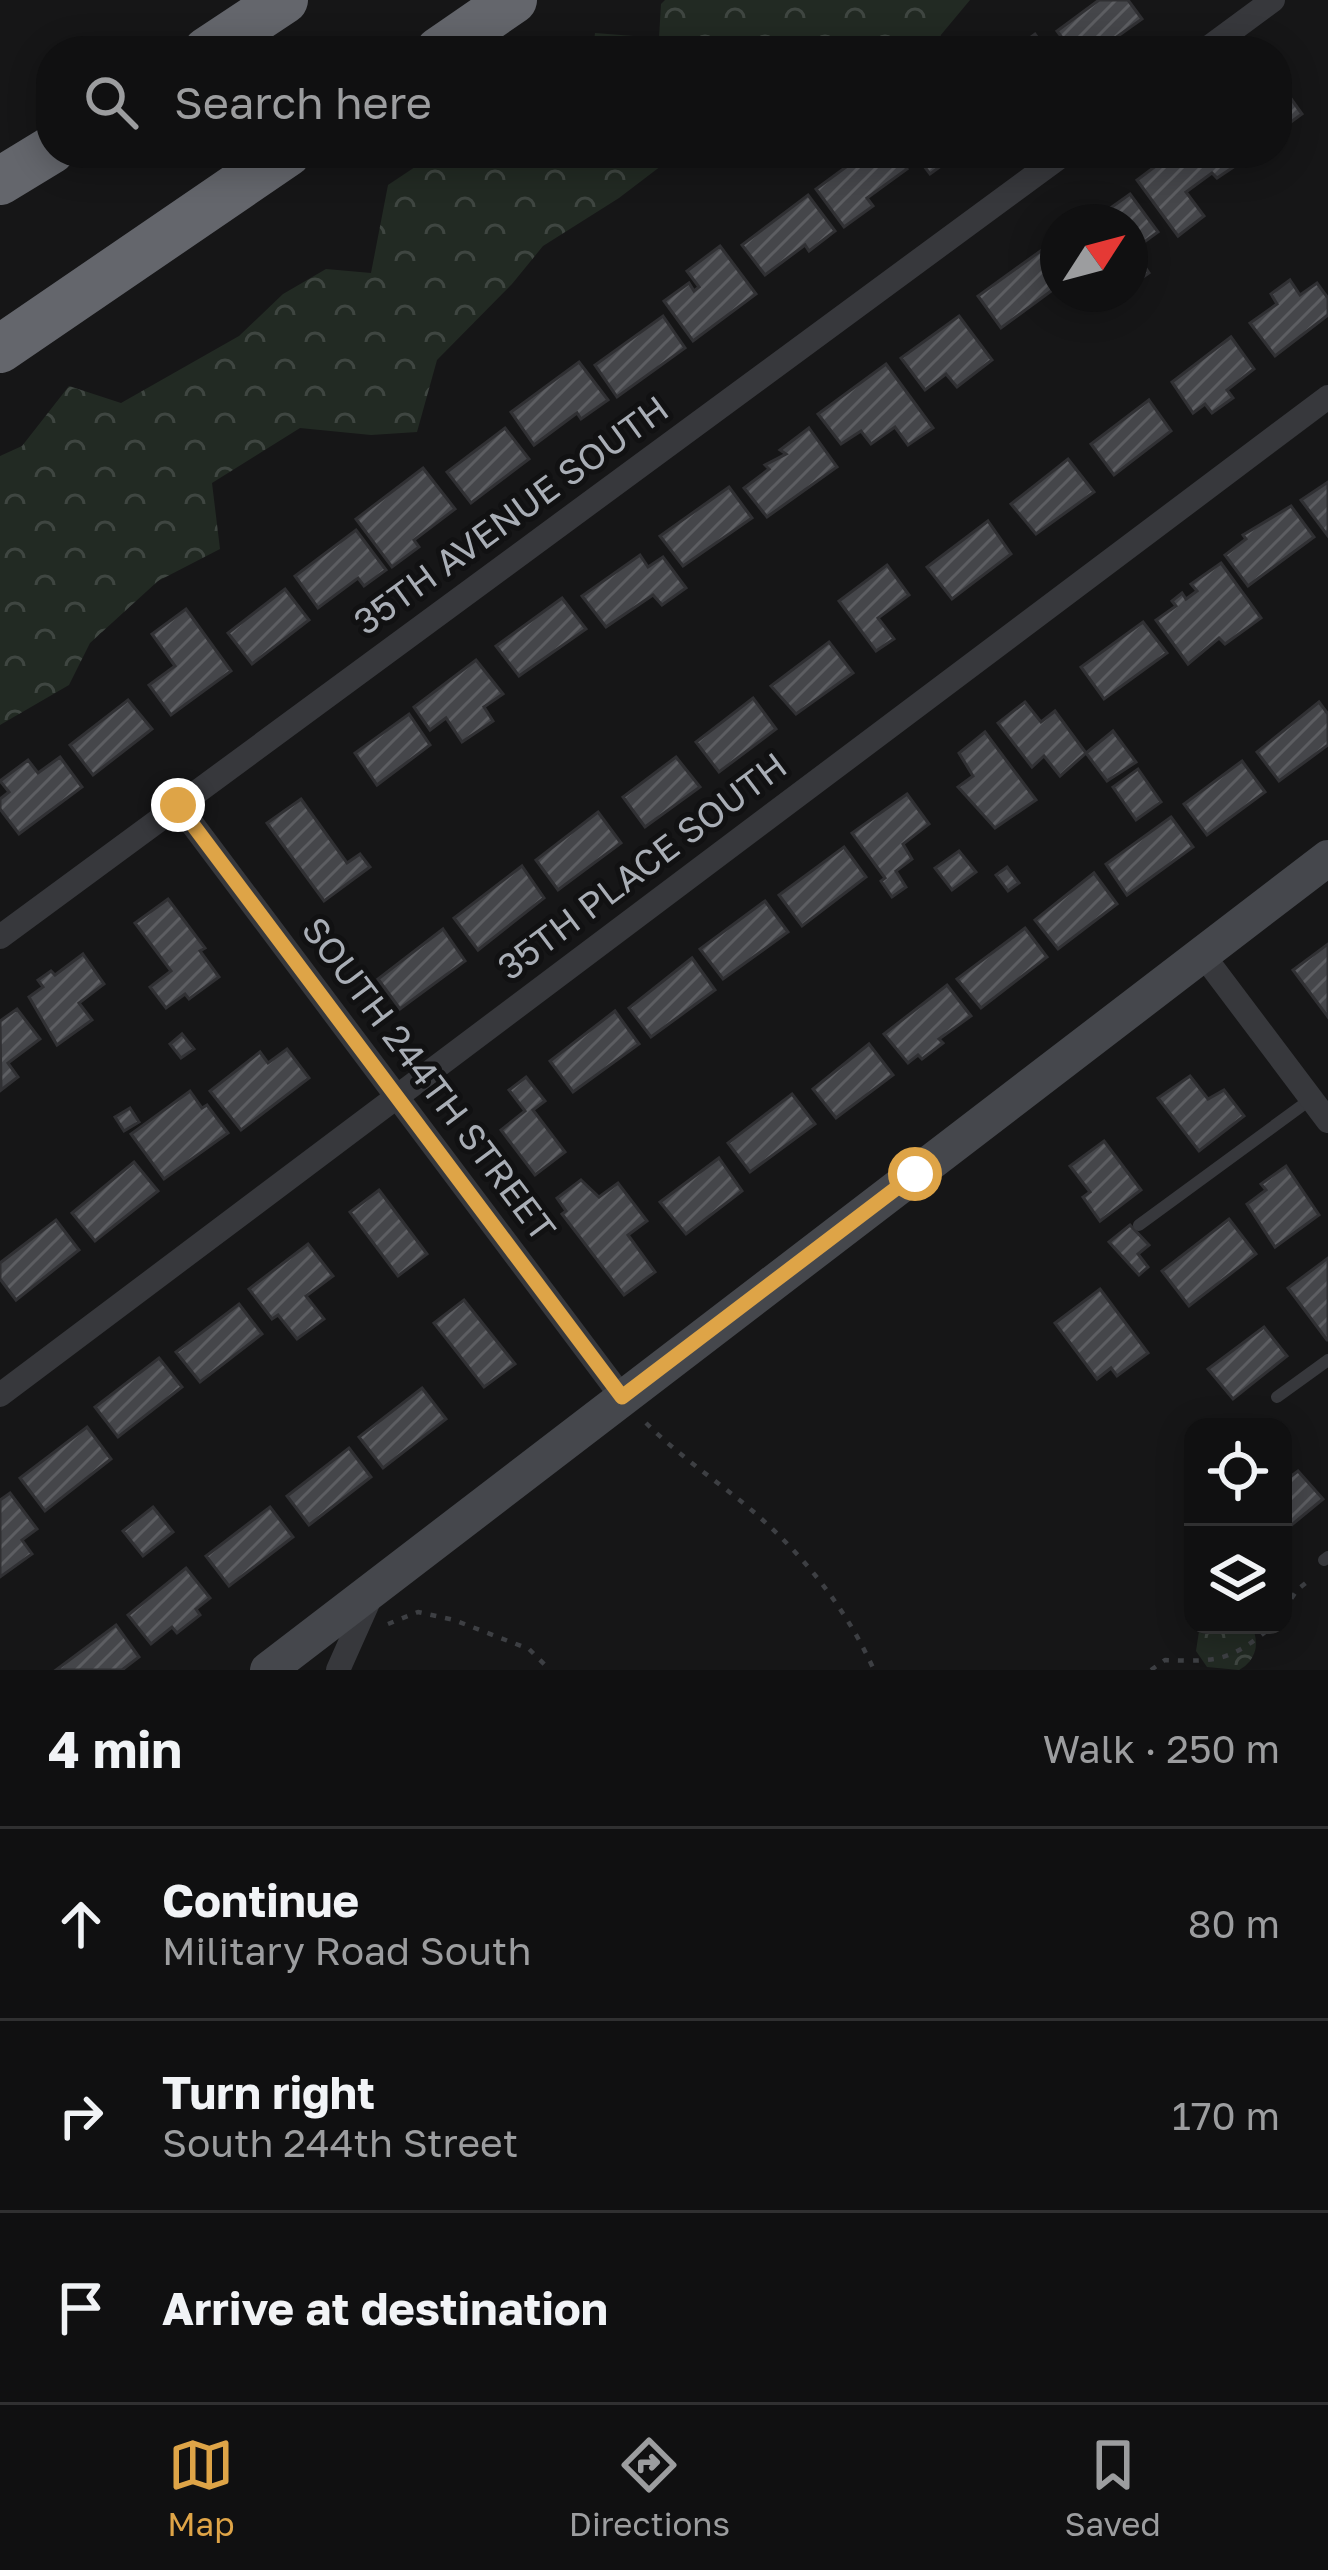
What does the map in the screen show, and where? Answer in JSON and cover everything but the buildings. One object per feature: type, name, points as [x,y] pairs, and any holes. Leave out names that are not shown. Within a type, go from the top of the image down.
[{"type":"highway","points":[[230,36],[284,0]]},
{"type":"highway","points":[[461,36],[513,0]]},
{"type":"highway","points":[[0,181],[36,158]]},
{"type":"highway","points":[[0,350],[265,168]]},
{"type":"main road","points":[[268,1670],[1328,859]]},
{"type":"street","points":[[1224,36],[1273,0]]},
{"type":"street","name":"35TH AVENUE SOUTH","points":[[0,937],[1045,168]]},
{"type":"street","name":"35TH PLACE SOUTH","points":[[0,1395],[1328,397]]},
{"type":"street","name":"SOUTH 244TH STREET","points":[[178,805],[622,1397]]},
{"type":"street","points":[[1204,956],[1328,1121]]},
{"type":"street","points":[[338,1670],[375,1588]]},
{"type":"lane","points":[[1139,1225],[1311,1099]]},
{"type":"lane","points":[[1276,1397],[1328,1360]]},
{"type":"path","points":[[622,1397],[659,1436],[753,1511],[813,1573],[861,1640],[874,1670]]},
{"type":"path","points":[[1292,1597],[1324,1566],[1326,1558]]},
{"type":"path","points":[[350,1640],[418,1612],[454,1620],[529,1649],[550,1670]]},
{"type":"path","points":[[1151,1670],[1165,1660],[1215,1662],[1262,1634]]},
{"type":"green space","points":[[665,0],[970,0],[940,36],[659,36]]},
{"type":"green space","points":[[414,168],[658,168],[543,246],[437,360],[417,432],[371,435],[300,428],[212,483],[220,549],[158,581],[90,643],[69,685],[0,725],[0,456],[22,446],[69,386],[121,403],[239,336],[283,294],[326,269],[371,273],[388,185]]},
{"type":"green space","points":[[1199,1634],[1254,1634],[1255,1638],[1253,1656],[1239,1670],[1207,1667],[1196,1651]]},
{"type":"route","points":[[178,805],[622,1397],[915,1174]]}]
